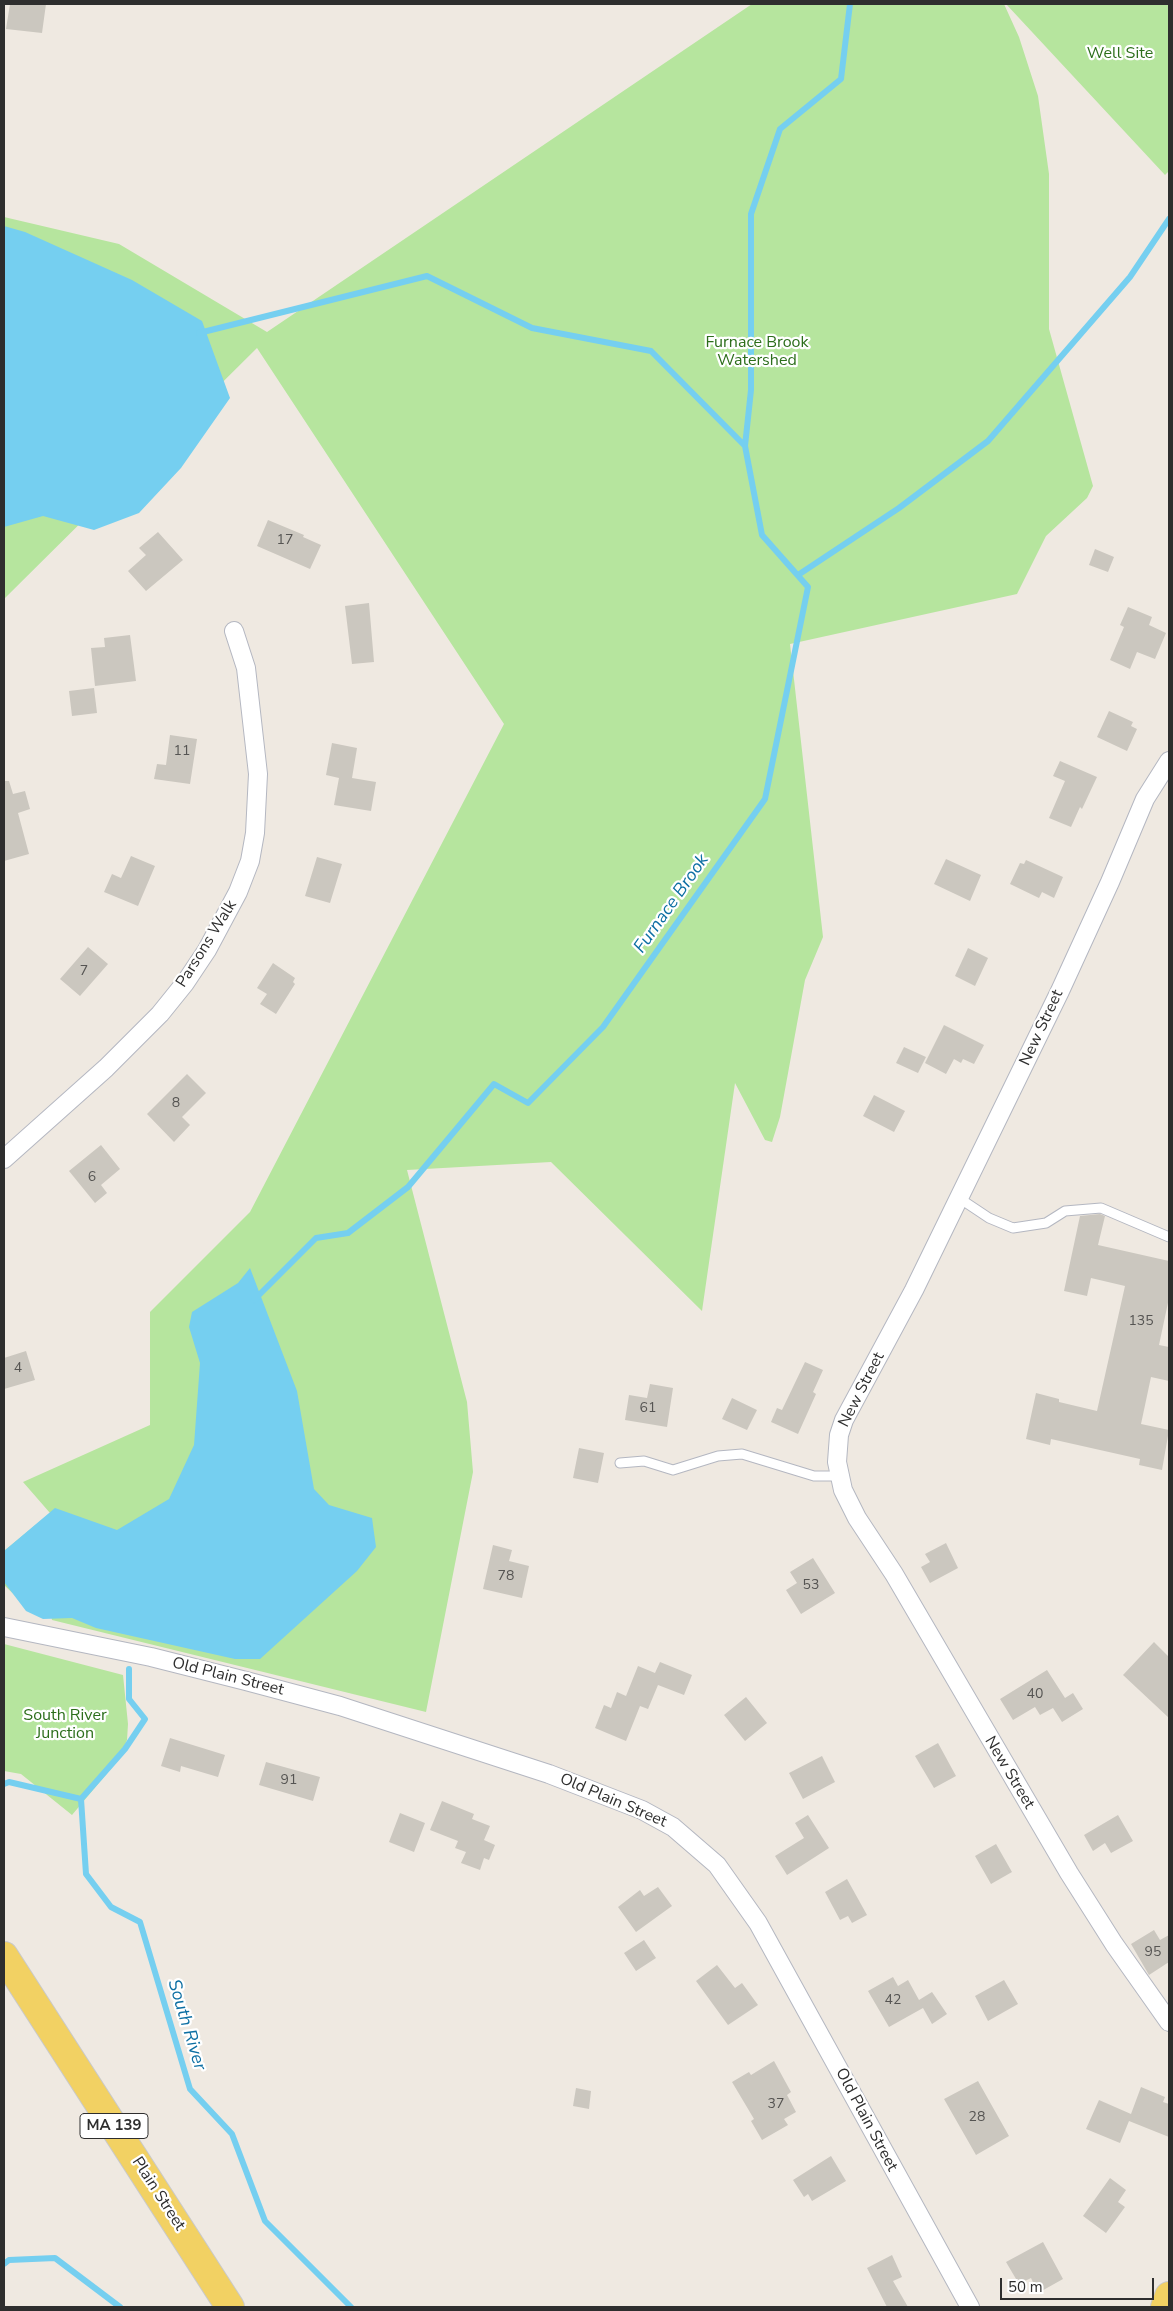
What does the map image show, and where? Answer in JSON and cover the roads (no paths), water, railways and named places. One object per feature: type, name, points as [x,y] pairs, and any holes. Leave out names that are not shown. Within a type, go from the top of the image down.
[{"type":"main road","name":"Plain Street","points":[[4,1956],[226,2302]]},
{"type":"main road","points":[[1165,2307],[1169,2296]]},
{"type":"street","name":"Parsons Walk","points":[[4,1159],[106,1068],[160,1014],[185,983],[207,950],[238,892],[250,861],[255,833],[258,774],[246,668],[234,631]]},
{"type":"street","name":"New Street","points":[[1169,761],[1145,800],[1060,991],[893,1332],[844,1420],[837,1448],[838,1476],[842,1490],[856,1518],[924,1624],[982,1728],[1059,1856],[1114,1944],[1169,2022]]},
{"type":"street","name":"Old Plain Street","points":[[4,1627],[179,1664],[340,1706],[549,1774],[642,1810],[673,1827],[700,1848],[717,1865],[758,1923],[970,2307]]},
{"type":"lane","points":[[959,1198],[989,1218],[1013,1228],[1046,1223],[1065,1211],[1101,1208],[1169,1237]]},
{"type":"lane","points":[[620,1463],[644,1461],[674,1470],[718,1456],[742,1454],[814,1476],[838,1476]]},
{"type":"water","points":[[4,226],[25,232],[132,280],[202,321],[230,398],[181,468],[139,513],[94,530],[43,516],[4,527]]},
{"type":"water","points":[[250,1268],[297,1391],[314,1489],[329,1505],[372,1518],[376,1547],[357,1571],[260,1659],[235,1659],[96,1628],[72,1618],[43,1619],[26,1611],[4,1582],[4,1551],[55,1508],[117,1530],[169,1499],[194,1445],[200,1363],[189,1327],[192,1312],[238,1283]]},
{"type":"waterway","name":"Furnace Brook","points":[[254,1300],[316,1238],[348,1233],[408,1187],[494,1084],[528,1103],[603,1027],[765,799],[808,587],[762,535],[745,446],[751,390],[751,214],[780,129],[841,79],[850,4]]},
{"type":"waterway","points":[[798,575],[899,508],[988,441],[1130,277],[1169,219]]},
{"type":"waterway","points":[[199,333],[427,276],[532,328],[651,351],[745,446]]},
{"type":"waterway","name":"Furnace Brook","points":[[81,1799],[125,1749],[145,1719],[129,1699],[129,1669]]},
{"type":"waterway","name":"South River","points":[[4,1784],[9,1782],[81,1799],[86,1874],[111,1907],[140,1922],[190,2089],[232,2134],[265,2221],[351,2307]]},
{"type":"waterway","name":"South River","points":[[4,2264],[9,2260],[55,2258],[120,2307]]},
{"type":"park label","name":"Well Site","points":[[1120,54]]},
{"type":"park label","name":"Furnace Brook Watershed","points":[[757,352]]},
{"type":"park label","name":"South River Junction","points":[[65,1725]]}]
